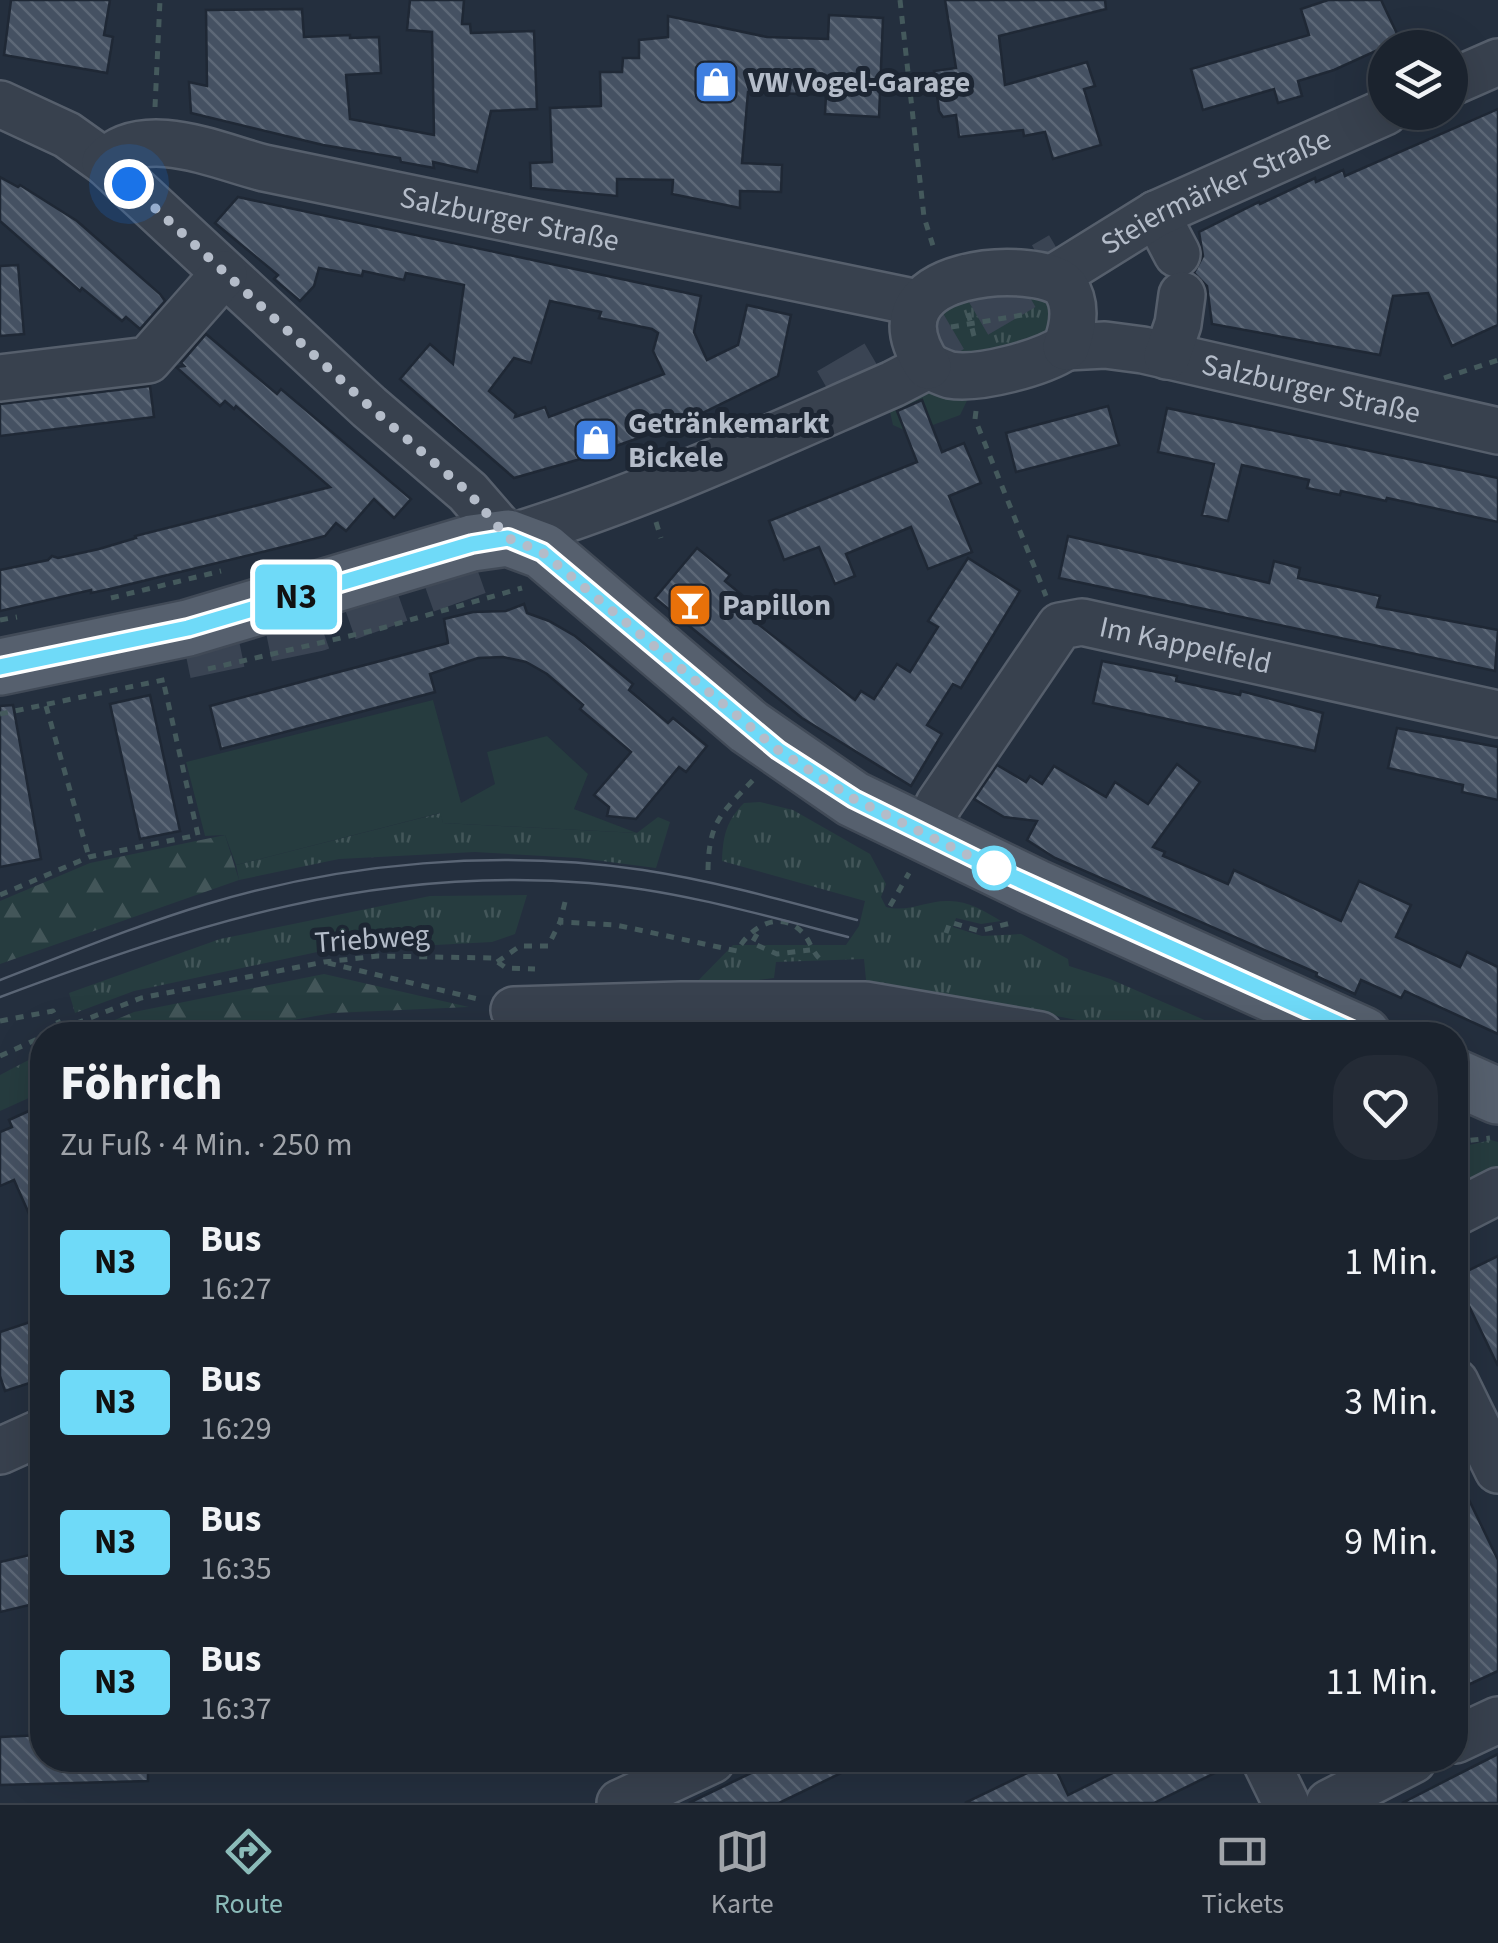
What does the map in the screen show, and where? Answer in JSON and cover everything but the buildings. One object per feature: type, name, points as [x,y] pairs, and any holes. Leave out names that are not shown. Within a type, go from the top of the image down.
[{"type":"main road","points":[[9,642],[188,628],[472,544],[516,563],[542,552],[778,750],[854,799],[916,854],[1331,1022]]},
{"type":"main road","points":[[1468,1082],[1498,1096]]},
{"type":"street","points":[[1468,75],[1498,62]]},
{"type":"street","points":[[0,104],[67,135],[105,162],[468,492],[516,563]]},
{"type":"street","name":"Steiermärker Straße","points":[[1064,310],[1156,214],[1368,120]]},
{"type":"street","name":"Salzburger Straße","points":[[105,162],[117,150],[136,143],[174,146],[264,168],[920,334],[952,376],[1016,368],[1048,358],[1064,310]]},
{"type":"street","points":[[1156,214],[1180,274],[1167,356]]},
{"type":"street","name":"Salzburger Straße","points":[[516,563],[574,518],[669,482],[894,384],[920,334],[928,291],[965,302],[1005,272],[1027,272],[1105,345],[1498,431]]},
{"type":"street","points":[[0,378],[148,360],[224,274]]},
{"type":"street","name":"Im Kappelfeld","points":[[916,854],[940,804],[1060,626],[1082,622],[1498,714]]},
{"type":"street","points":[[520,1018],[681,1005],[824,1020],[865,1005],[964,1022]]},
{"type":"street","points":[[1468,1206],[1498,1191]]},
{"type":"street","points":[[1468,1409],[1498,1470]]},
{"type":"street","points":[[0,1451],[30,1437]]},
{"type":"street","points":[[1468,1734],[1498,1720]]},
{"type":"street","points":[[620,1803],[686,1772]]},
{"type":"street","points":[[1270,1772],[1286,1803]]},
{"type":"street","points":[[1329,1803],[1390,1772]]},
{"type":"path","points":[[156,101],[160,0]]},
{"type":"path","points":[[900,0],[924,217],[936,257],[955,255],[983,372],[974,418],[1060,626]]},
{"type":"path","points":[[920,334],[965,302],[1064,310]]},
{"type":"path","points":[[1442,380],[1498,360]]},
{"type":"path","points":[[375,630],[516,563]]},
{"type":"path","points":[[105,599],[226,569]]},
{"type":"path","points":[[170,575],[173,584]]},
{"type":"path","points":[[0,620],[9,642]]},
{"type":"path","points":[[0,895],[88,857],[198,835],[163,680]]},
{"type":"path","points":[[46,705],[88,857]]},
{"type":"path","points":[[708,870],[709,840],[719,815],[758,774]]},
{"type":"path","points":[[890,906],[916,854]]},
{"type":"path","points":[[497,962],[520,946],[548,946],[565,902]]},
{"type":"path","points":[[560,922],[616,925],[737,951],[757,928],[769,921],[780,921],[792,924],[806,936],[810,950],[819,958]]},
{"type":"path","points":[[946,933],[950,922],[978,931],[1012,922]]},
{"type":"path","points":[[757,934],[752,944],[776,954],[810,950]]},
{"type":"path","name":"Triebweg","points":[[78,1022],[141,998],[324,962],[378,956],[492,958],[506,968],[545,970]]},
{"type":"path","points":[[324,962],[493,1002],[520,1018]]},
{"type":"path","points":[[0,1021],[53,1011],[59,1022]]},
{"type":"path","name":"Triebweg","points":[[0,1056],[30,1042]]},
{"type":"path","points":[[1468,1141],[1498,1138]]},
{"type":"green space","points":[[1040,283],[1058,320],[1045,338],[970,357],[931,342],[933,307]]},
{"type":"green space","points":[[976,382],[960,415],[911,433],[893,425],[889,407],[935,389]]},
{"type":"green space","points":[[433,700],[461,803],[495,784],[487,752],[547,736],[588,774],[574,809],[637,833],[443,823],[440,813],[236,865],[225,835],[205,836],[186,762]]},
{"type":"green space","points":[[760,802],[793,810],[870,854],[886,884],[881,897],[886,907],[941,901],[970,905],[1001,921],[981,924],[956,918],[953,927],[982,936],[1021,934],[1068,959],[1069,966],[1110,979],[1209,1022],[1087,1022],[900,986],[898,993],[867,990],[864,959],[776,962],[774,978],[690,989],[733,945],[846,945],[859,926],[865,901],[722,861],[729,823],[744,803]]},
{"type":"green space","points":[[441,813],[443,823],[637,833],[658,817],[670,822],[656,868],[579,858],[475,852],[339,859],[239,880],[236,865]]},
{"type":"green space","points":[[225,835],[239,880],[0,964],[0,901],[90,863]]},
{"type":"green space","points":[[527,895],[515,934],[492,942],[322,951],[134,991],[75,1013],[69,993],[220,939],[430,896]]},
{"type":"green space","points":[[324,974],[469,1007],[333,1013],[281,1022],[110,1022],[134,1012]]},
{"type":"green space","points":[[30,1059],[30,1097],[0,1111],[0,1075]]},
{"type":"green space","points":[[1498,1142],[1498,1167],[1468,1182],[1468,1145]]},
{"type":"tunnel","points":[[831,395],[1063,259]]},
{"type":"tunnel","points":[[185,651],[316,624],[491,562]]},
{"type":"tram line","points":[[0,980],[207,904],[314,878],[423,863],[534,861],[643,870],[857,920]]},
{"type":"tram line","points":[[0,997],[217,924],[360,892],[434,883],[510,880],[622,886],[719,904],[848,937]]},
{"type":"bus line","name":"N3","points":[[0,667],[188,628],[371,572],[508,538],[542,552],[778,750],[854,799],[1000,871],[1334,1022]]},
{"type":"place","name":"VW Vogel-Garage","points":[[716,82]]},
{"type":"place","name":"Getränkemarkt Bickele","points":[[596,440]]},
{"type":"place","name":"Papillon","points":[[690,605]]},
{"type":"route","points":[[129,184],[468,492],[508,538],[542,552],[778,750],[854,799],[1000,871],[994,868]]}]
